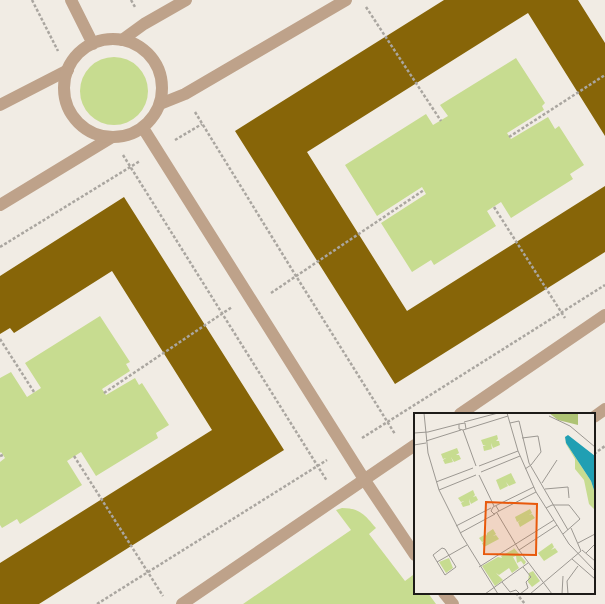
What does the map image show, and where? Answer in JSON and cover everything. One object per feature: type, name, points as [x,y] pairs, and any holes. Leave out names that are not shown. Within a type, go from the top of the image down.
[{"type":"street","points":[[71,0],[93,44]]},
{"type":"street","points":[[122,40],[144,24],[186,0]]},
{"type":"street","points":[[160,104],[185,94],[346,0]]},
{"type":"street","points":[[107,40],[122,40],[138,46],[151,57],[159,71],[162,88],[160,104],[153,117],[143,128],[128,135],[112,137],[97,135],[83,127],[72,115],[66,101],[64,85],[68,70],[74,59],[83,50],[93,44],[107,40]]},
{"type":"street","points":[[0,105],[68,70]]},
{"type":"street","points":[[143,128],[364,479],[414,550]]},
{"type":"street","points":[[0,206],[112,137]]},
{"type":"street","points":[[461,413],[605,315]]},
{"type":"street","points":[[595,416],[605,409]]},
{"type":"street","points":[[182,604],[410,448]]},
{"type":"street","points":[[445,594],[453,604]]},
{"type":"path","points":[[32,0],[68,70]]},
{"type":"path","points":[[365,6],[440,121]]},
{"type":"path","points":[[509,137],[605,75]]},
{"type":"path","points":[[185,94],[296,276],[410,448]]},
{"type":"path","points":[[112,137],[337,498]]},
{"type":"path","points":[[0,247],[130,167]]},
{"type":"path","points":[[104,393],[222,314],[296,276],[424,190]]},
{"type":"path","points":[[494,207],[576,335]]},
{"type":"path","points":[[0,339],[34,392]]},
{"type":"path","points":[[595,453],[605,446]]},
{"type":"path","points":[[74,456],[164,598]]},
{"type":"path","points":[[517,594],[525,604]]},
{"type":"green space","points":[[107,57],[121,57],[133,63],[142,72],[148,84],[146,104],[138,115],[127,123],[121,125],[107,125],[101,123],[90,115],[82,104],[80,98],[80,84],[82,78],[90,67],[101,59]]},
{"type":"green space","points":[[516,58],[545,103],[542,106],[544,110],[507,133],[511,139],[548,117],[555,129],[559,126],[584,165],[570,174],[573,179],[511,218],[501,202],[487,211],[496,226],[434,265],[431,260],[412,272],[381,223],[426,194],[422,187],[377,216],[345,165],[426,114],[433,125],[448,116],[440,105]]},
{"type":"green space","points":[[100,316],[130,362],[126,364],[130,371],[102,389],[106,395],[135,378],[139,385],[142,383],[169,425],[156,433],[158,438],[96,476],[81,452],[67,461],[82,485],[20,524],[17,519],[2,528],[0,525],[0,462],[5,458],[1,452],[0,453],[0,378],[11,372],[27,397],[41,388],[25,363]]},
{"type":"green space","points":[[342,508],[353,509],[362,513],[369,519],[376,528],[369,534],[405,581],[413,575],[414,576],[414,594],[429,594],[436,604],[243,604],[351,530],[336,510]]},
{"type":"building","points":[[444,0],[578,0],[605,43],[605,136],[528,13],[307,152],[407,311],[605,186],[605,252],[395,384],[235,131]]},
{"type":"building","points":[[124,197],[284,450],[39,604],[0,604],[0,563],[212,430],[112,271],[14,333],[10,328],[0,334],[0,276]]}]
